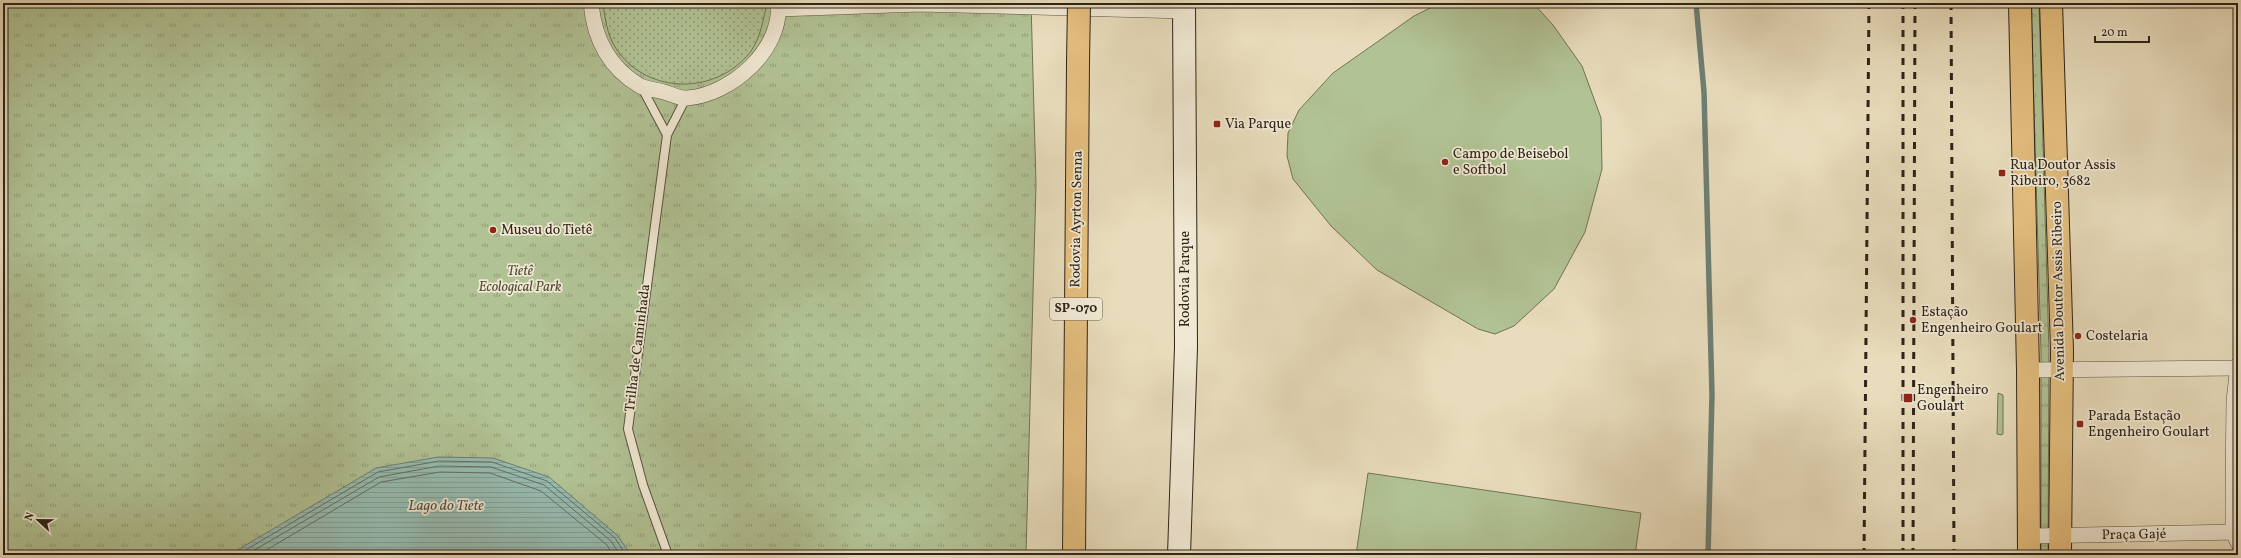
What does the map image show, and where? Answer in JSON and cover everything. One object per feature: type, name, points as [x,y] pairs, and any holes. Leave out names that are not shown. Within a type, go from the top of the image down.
[{"type":"main road","name":"Rodovia Ayrton Senna","points":[[1074,555],[1079,3]]},
{"type":"main road","points":[[2020,3],[2028,370],[2029,546]]},
{"type":"main road","name":"Avenida Doutor Assis Ribeiro","points":[[2051,3],[2062,370],[2060,546]]},
{"type":"street","points":[[591,3],[593,25],[604,51],[622,73],[641,86],[686,98],[732,83],[755,64],[771,38],[778,6],[921,3],[1184,7]]},
{"type":"street","name":"Rodovia Parque","points":[[1179,555],[1186,347],[1184,7]]},
{"type":"street","points":[[2028,370],[2237,367],[2234,401],[2236,536]]},
{"type":"street","name":"Praça Gajé","points":[[2029,546],[2060,546],[2236,536]]},
{"type":"lane","points":[[641,86],[666,135]]},
{"type":"lane","name":"Trilha de Caminhada","points":[[668,555],[643,485],[628,429],[666,135],[686,98]]},
{"type":"green space","name":"Tietê Ecological Park","points":[[3,3],[1031,3],[1036,184],[1026,555],[3,555]]},
{"type":"green space","points":[[603,3],[766,3],[766,8],[761,28],[754,46],[746,57],[731,70],[714,78],[696,83],[678,84],[660,81],[643,73],[627,62],[615,47],[610,37]]},
{"type":"green space","name":"Campo de Beisebol e Softbol","points":[[1440,3],[1533,3],[1553,25],[1582,66],[1601,118],[1602,169],[1585,232],[1554,289],[1514,326],[1495,334],[1478,329],[1377,270],[1331,226],[1293,179],[1287,156],[1288,133],[1299,110],[1333,73],[1414,16]]},
{"type":"green space","points":[[2031,3],[2039,3],[2049,352],[2048,555],[2041,555],[2041,352]]},
{"type":"green space","points":[[1998,393],[2003,395],[2003,434],[2001,435],[1997,434]]},
{"type":"green space","points":[[1368,473],[1641,513],[1635,555],[1356,555]]},
{"type":"water","name":"Lago do Tiete","points":[[438,457],[493,458],[549,477],[618,536],[631,555],[229,555],[376,468]]},
{"type":"waterway","points":[[1696,3],[1704,92],[1712,395],[1708,555]]},
{"type":"railway","points":[[1864,555],[1869,3]]},
{"type":"railway","points":[[1903,3],[1903,555]]},
{"type":"railway","points":[[1913,555],[1915,3]]},
{"type":"railway","points":[[1951,3],[1954,555]]},
{"type":"place","name":"Via Parque","points":[[1217,124]]},
{"type":"place","name":"Campo de Beisebol e Softbol","points":[[1445,162]]},
{"type":"place","name":"Rua Doutor Assis Ribeiro, 3682","points":[[2002,173]]},
{"type":"place","name":"Museu do Tietê","points":[[493,230]]},
{"type":"place","name":"Estação Engenheiro Goulart","points":[[1913,320]]},
{"type":"place","name":"Costelaria","points":[[2078,336]]},
{"type":"place","name":"Engenheiro Goulart","points":[[1908,398]]},
{"type":"place","name":"Parada Estação Engenheiro Goulart","points":[[2080,424]]}]
